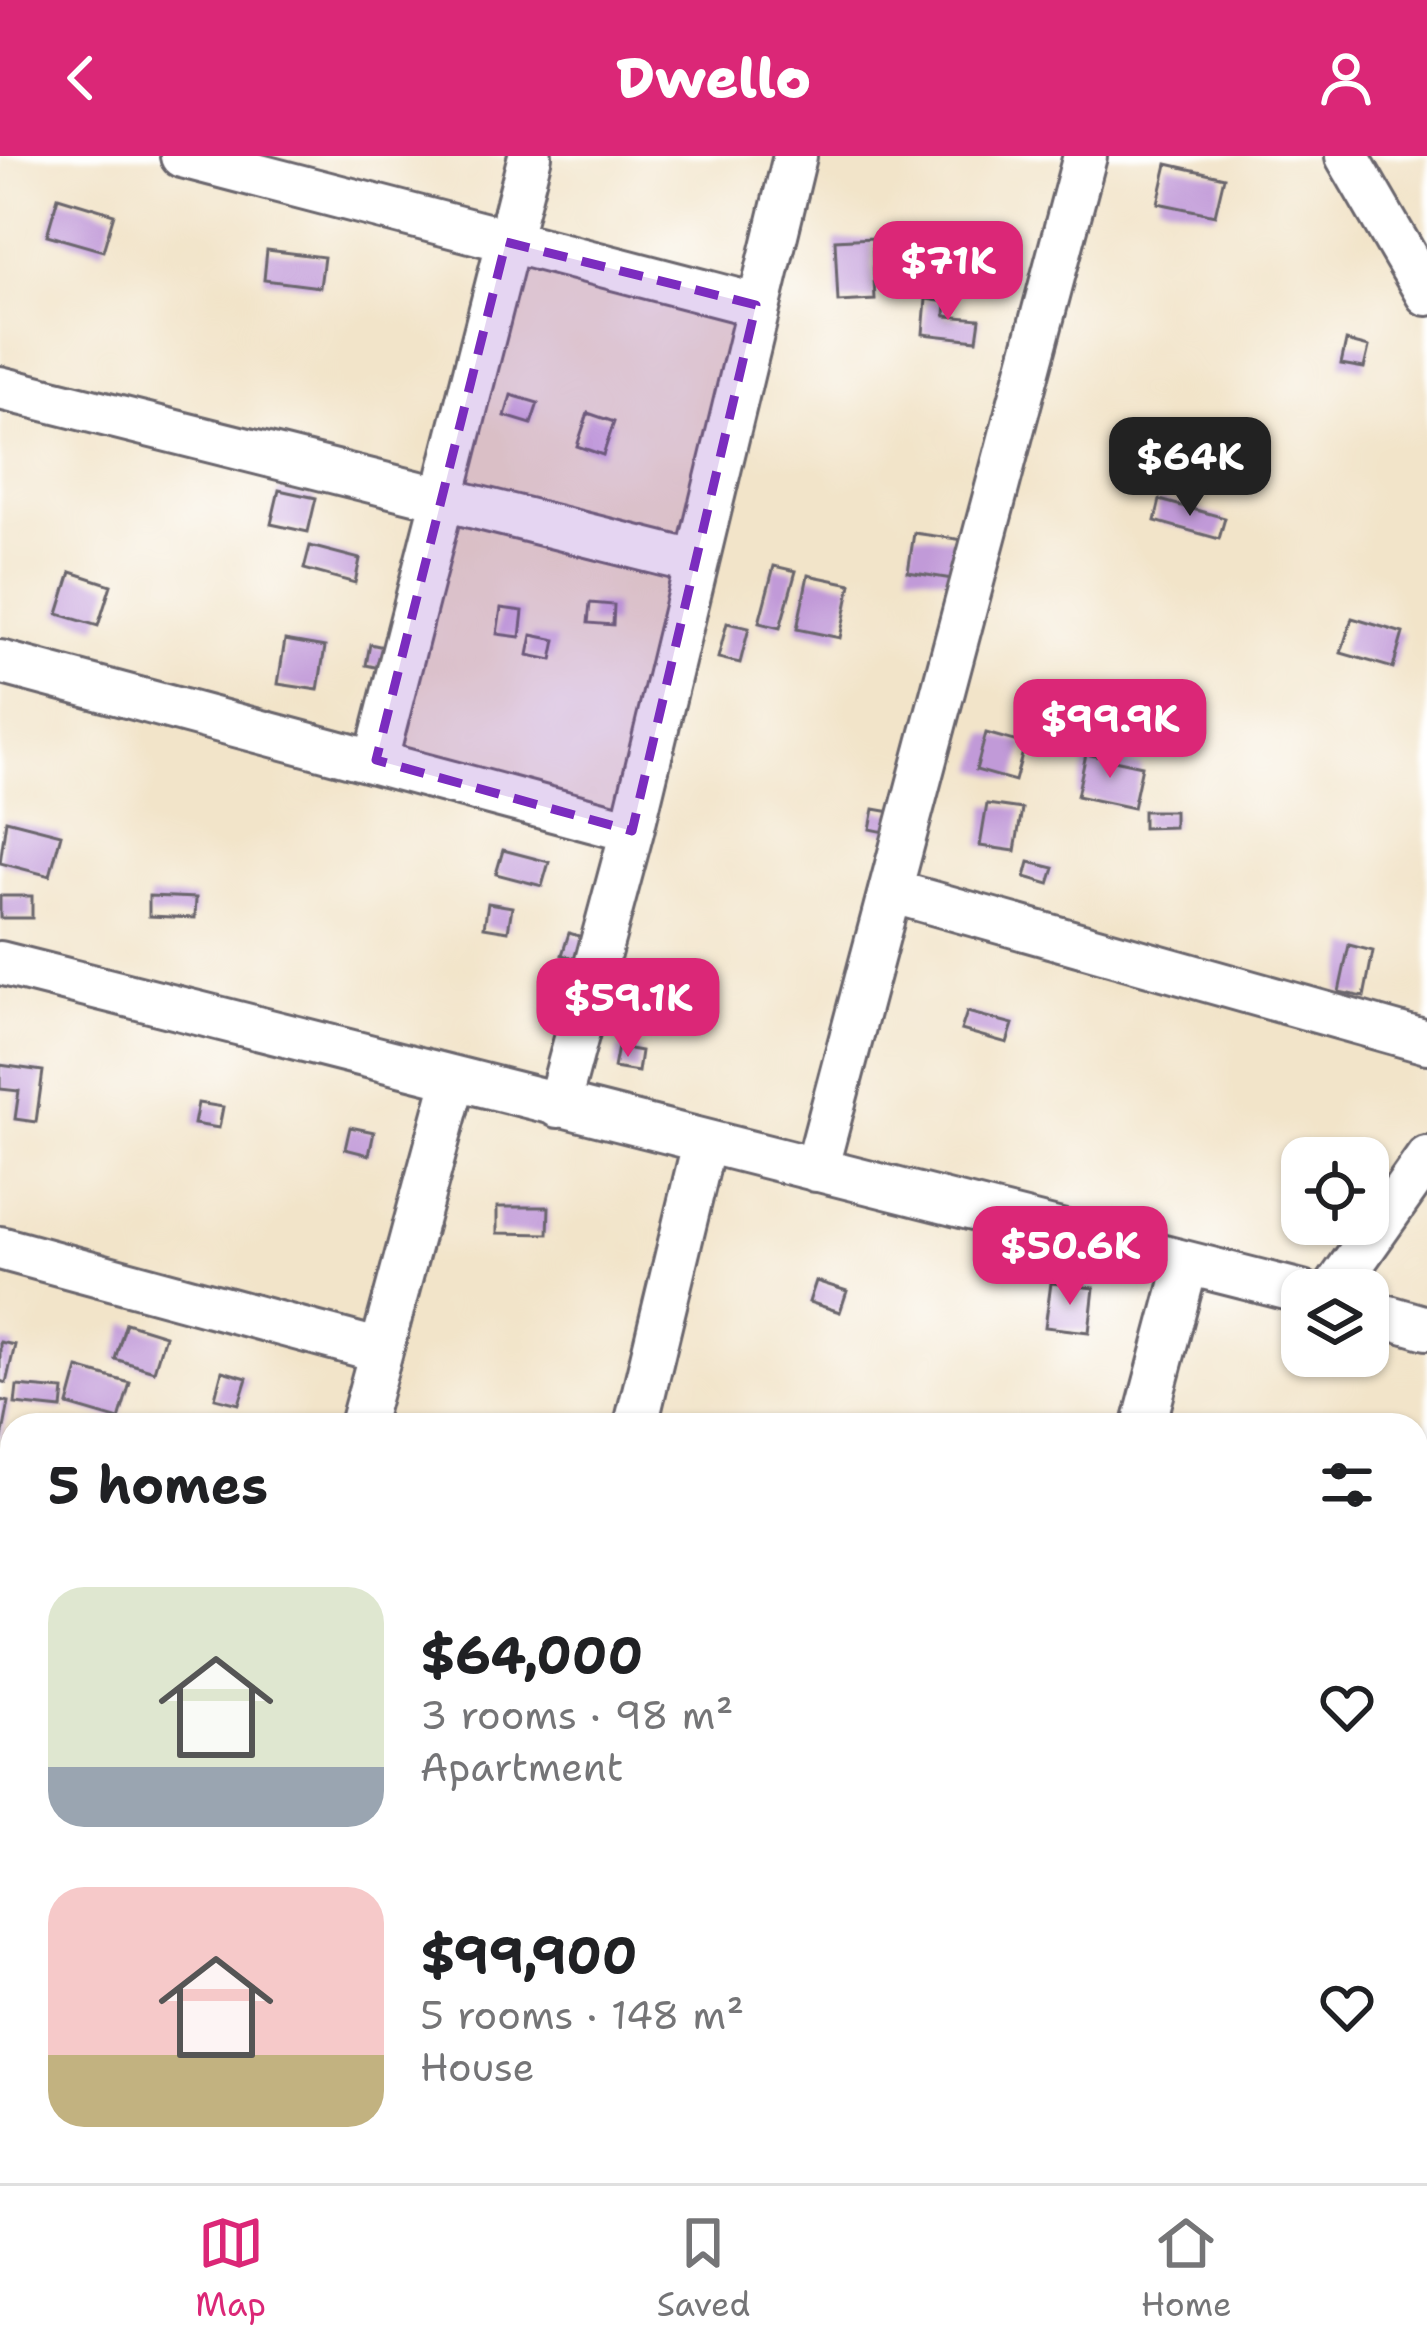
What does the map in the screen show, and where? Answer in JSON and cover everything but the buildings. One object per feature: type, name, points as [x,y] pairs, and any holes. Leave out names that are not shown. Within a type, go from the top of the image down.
[{"type":"street","points":[[182,156],[756,305]]},
{"type":"street","points":[[376,760],[530,156]]},
{"type":"street","points":[[558,1106],[632,830],[795,156]]},
{"type":"street","points":[[816,1170],[1085,156]]},
{"type":"street","points":[[1347,156],[1427,294]]},
{"type":"street","points":[[0,388],[695,562]]},
{"type":"street","points":[[0,662],[632,830]]},
{"type":"street","points":[[890,890],[1427,1042]]},
{"type":"street","points":[[0,963],[1281,1287]]},
{"type":"street","points":[[365,1413],[454,1079]]},
{"type":"street","points":[[639,1413],[704,1143]]},
{"type":"street","points":[[1349,1269],[1427,1158]]},
{"type":"street","points":[[0,1248],[381,1352]]},
{"type":"street","points":[[1147,1413],[1187,1263]]},
{"type":"street","points":[[1389,1317],[1427,1328]]},
{"type":"highlighted area","points":[[506,242],[756,305],[632,831],[376,760]]}]
